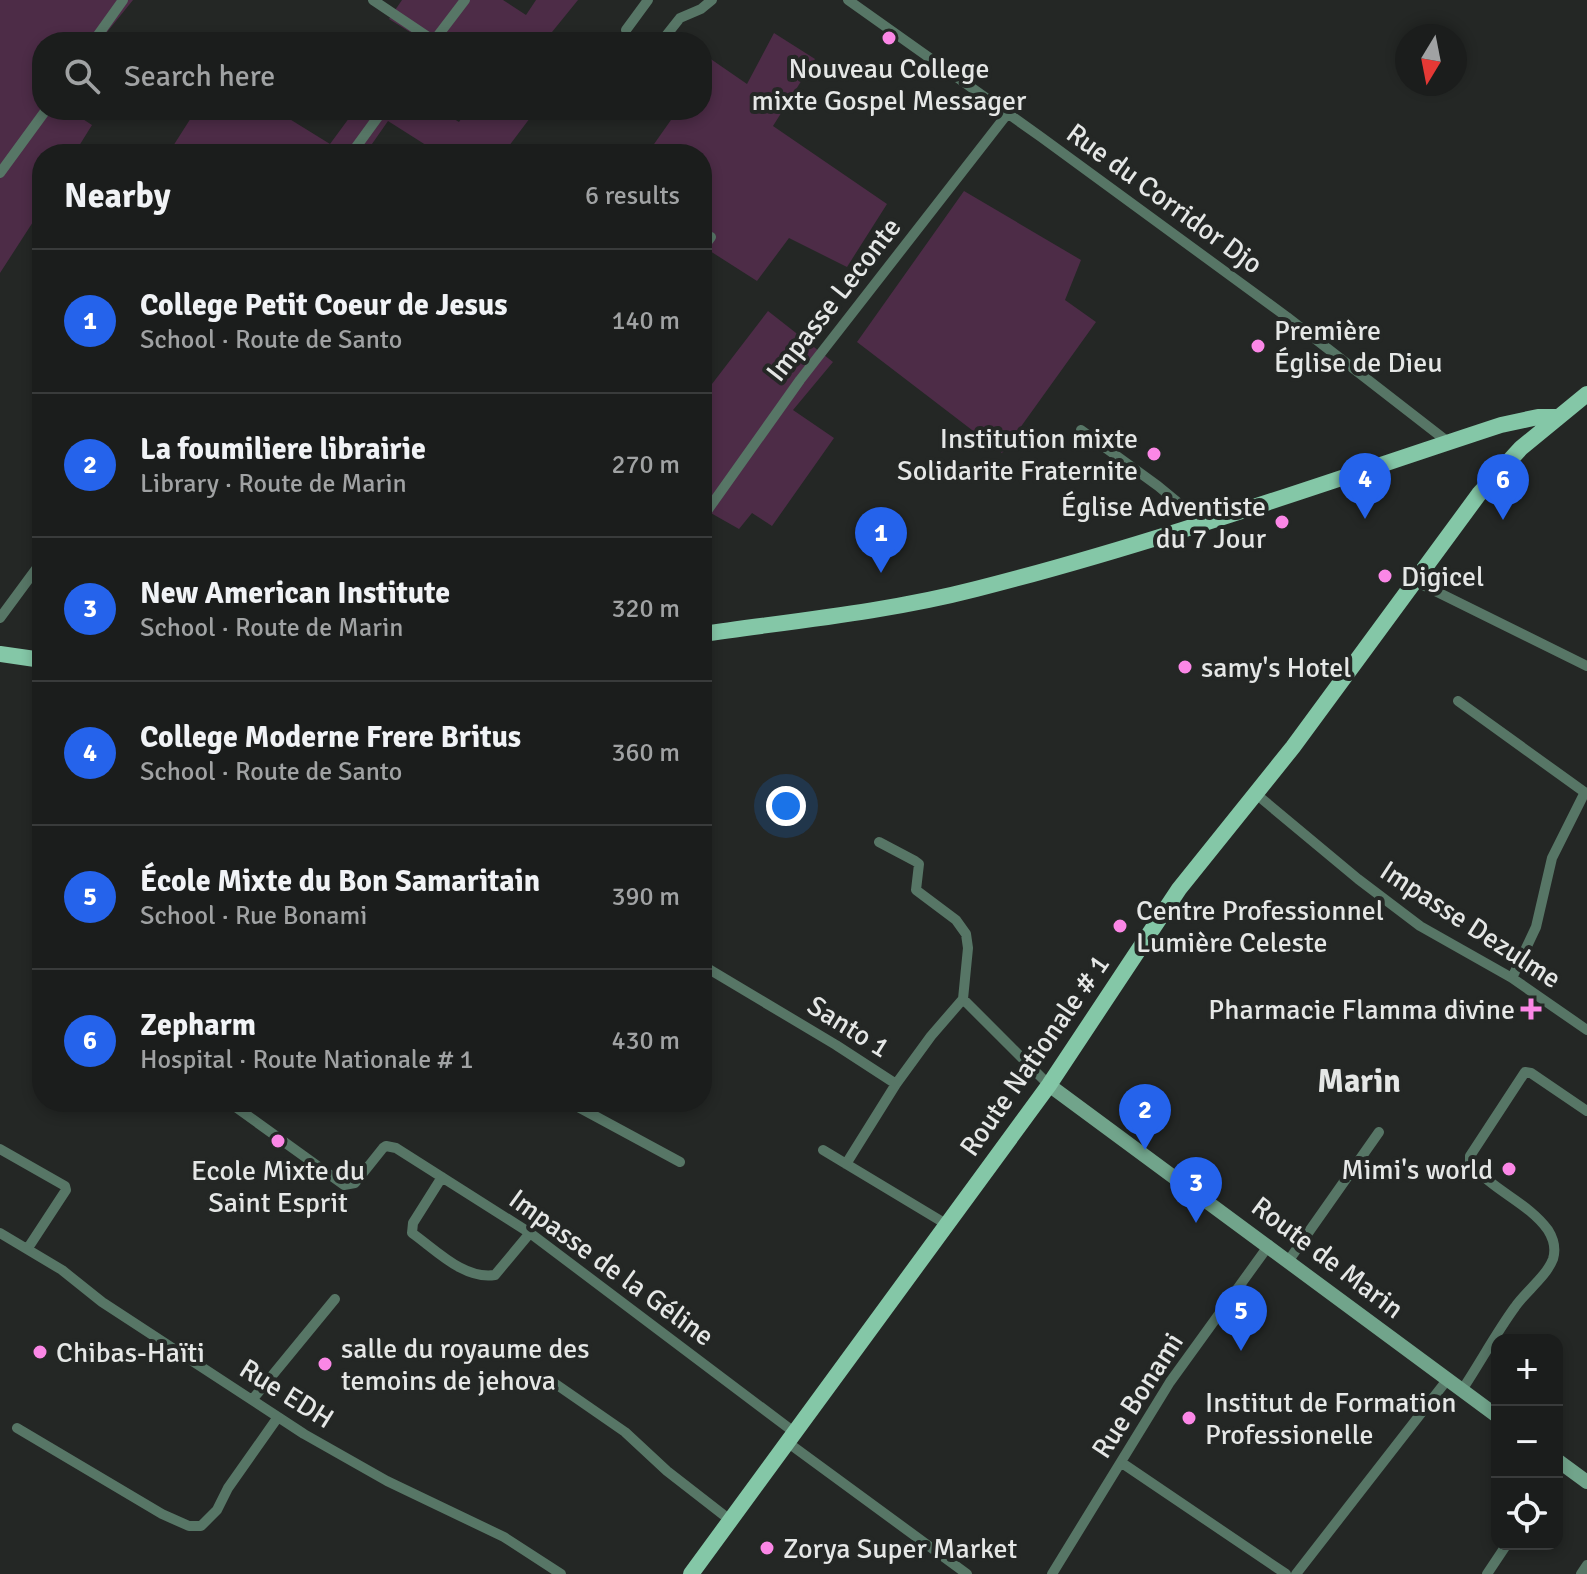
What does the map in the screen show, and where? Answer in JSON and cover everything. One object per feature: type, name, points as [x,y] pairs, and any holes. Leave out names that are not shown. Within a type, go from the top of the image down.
[{"type":"main road","name":"Route Nationale # 1","points":[[691,1574],[1049,1085],[1179,889],[1256,794],[1479,494],[1521,448],[1587,394]]},
{"type":"main road","points":[[712,633],[829,618],[973,590],[1204,524],[1521,419],[1556,417]]},
{"type":"main road","points":[[0,654],[32,659]]},
{"type":"main road","name":"Route de Marin","points":[[1049,1085],[1491,1412]]},
{"type":"main road","points":[[1563,1465],[1587,1482]]},
{"type":"street","points":[[100,32],[123,0]]},
{"type":"street","points":[[373,0],[421,32]]},
{"type":"street","points":[[441,32],[465,0]]},
{"type":"street","points":[[626,30],[648,0]]},
{"type":"street","points":[[669,32],[680,18],[701,9],[712,0]]},
{"type":"street","name":"Rue du Corridor Djo","points":[[848,0],[1287,317],[1448,442]]},
{"type":"street","name":"Impasse Leconte","points":[[712,504],[800,380],[1008,113]]},
{"type":"street","points":[[0,173],[39,120]]},
{"type":"street","points":[[358,144],[376,120]]},
{"type":"street","points":[[1081,430],[1204,524]]},
{"type":"street","points":[[0,618],[32,575]]},
{"type":"street","points":[[1415,581],[1587,666]]},
{"type":"street","points":[[1458,701],[1586,793],[1552,858],[1536,927],[1512,978]]},
{"type":"street","name":"Impasse Dezulme","points":[[1256,794],[1420,926],[1512,978],[1587,1030]]},
{"type":"street","points":[[879,842],[919,864],[916,890],[961,925],[968,948],[963,999],[1049,1085]]},
{"type":"street","name":"Santo 1","points":[[712,971],[896,1084],[963,999]]},
{"type":"street","points":[[1462,1390],[1514,1307],[1555,1254],[1549,1231],[1534,1215],[1491,1185],[1470,1161],[1470,1156],[1525,1072],[1587,1111]]},
{"type":"street","points":[[846,1164],[896,1084]]},
{"type":"street","name":"Impasse de la Géline","points":[[243,1112],[344,1185],[355,1183],[383,1148],[396,1148],[530,1233],[967,1574]]},
{"type":"street","points":[[588,1112],[680,1162]]},
{"type":"street","points":[[1289,1260],[1379,1132]]},
{"type":"street","points":[[0,1149],[65,1186],[66,1190],[28,1248]]},
{"type":"street","points":[[823,1150],[946,1224]]},
{"type":"street","points":[[442,1177],[413,1223],[412,1233],[460,1268],[487,1276],[495,1275],[530,1233]]},
{"type":"street","name":"Rue EDH","points":[[0,1233],[62,1270],[102,1302],[278,1417],[387,1481],[504,1537],[561,1574]]},
{"type":"street","name":"Rue Bonami","points":[[1052,1574],[1170,1382],[1269,1245]]},
{"type":"street","points":[[252,1400],[335,1299]]},
{"type":"street","points":[[547,1378],[625,1432],[667,1471],[730,1520]]},
{"type":"street","points":[[1296,1574],[1447,1380]]},
{"type":"street","points":[[17,1428],[162,1514],[189,1526],[201,1526],[217,1510],[228,1488],[278,1417]]},
{"type":"street","points":[[1122,1463],[1286,1574]]},
{"type":"street","points":[[1487,1574],[1503,1550]]},
{"type":"street","points":[[1581,1574],[1587,1565]]},
{"type":"shaded area","points":[[0,0],[133,0],[107,32],[32,32],[32,120],[84,120],[92,125],[80,144],[32,144],[32,223],[0,273]]},
{"type":"shaded area","points":[[402,0],[503,0],[526,15],[536,0],[578,0],[552,32],[410,32],[389,19]]},
{"type":"shaded area","points":[[774,33],[815,59],[773,126],[887,204],[847,267],[789,238],[757,281],[712,252],[712,144],[654,144],[671,120],[712,120],[712,60],[747,84]]},
{"type":"shaded area","points":[[190,120],[291,120],[330,144],[174,144]]},
{"type":"shaded area","points":[[348,120],[528,120],[510,144],[424,144],[388,121],[372,144],[330,144]]},
{"type":"shaded area","points":[[964,191],[1081,260],[1065,300],[1096,322],[1002,453],[857,342]]},
{"type":"shaded area","points":[[768,311],[833,362],[793,410],[834,438],[772,526],[752,513],[739,529],[712,514],[712,384]]},
{"type":"place","name":"Nouveau College mixte Gospel Messager","points":[[889,38]]},
{"type":"place","name":"Première Église de Dieu","points":[[1258,346]]},
{"type":"place","name":"Institution mixte Solidarite Fraternite","points":[[1154,454]]},
{"type":"place","name":"College Moderne Frere Britus","points":[[1365,519]]},
{"type":"place","name":"Zepharm","points":[[1503,520]]},
{"type":"place","name":"Église Adventiste du 7 Jour","points":[[1282,522]]},
{"type":"place","name":"College Petit Coeur de Jesus","points":[[881,573]]},
{"type":"place","name":"Digicel","points":[[1385,576]]},
{"type":"place","name":"samy's Hotel","points":[[1185,667]]},
{"type":"place","name":"Centre Professionnel Lumière Celeste","points":[[1120,926]]},
{"type":"place","name":"Pharmacie Flamma divine","points":[[1531,1009]]},
{"type":"place","name":"Ecole Mixte du Saint Esprit","points":[[278,1141]]},
{"type":"place","name":"La foumiliere librairie","points":[[1145,1150]]},
{"type":"place","name":"Mimi's world","points":[[1509,1169]]},
{"type":"place","name":"New American Institute","points":[[1196,1223]]},
{"type":"place","name":"École Mixte du Bon Samaritain","points":[[1241,1351]]},
{"type":"place","name":"Chibas-Haïti","points":[[40,1352]]},
{"type":"place","name":"salle du royaume des temoins de jehova","points":[[325,1364]]},
{"type":"place","name":"Institut de Formation Professionelle","points":[[1189,1418]]},
{"type":"place","name":"Zorya Super Market","points":[[767,1548]]},
{"type":"district","name":"Marin","points":[[1359,1081]]}]
